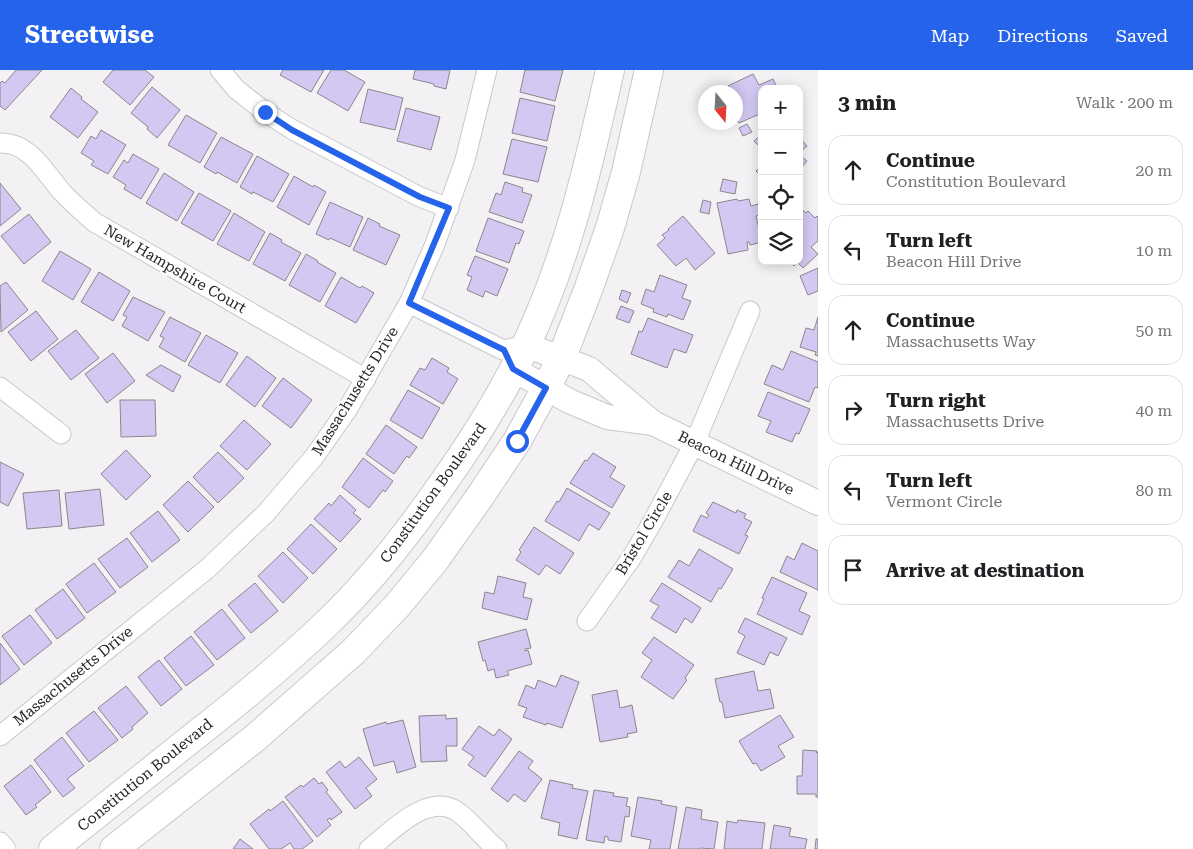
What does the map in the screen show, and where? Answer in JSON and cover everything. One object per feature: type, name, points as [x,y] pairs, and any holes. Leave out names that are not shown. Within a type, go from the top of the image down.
[{"type":"main road","name":"Constitution Boulevard","points":[[53,849],[252,690],[325,625],[364,585],[409,531],[492,411],[514,354],[565,248],[584,180],[610,70]]},
{"type":"main road","points":[[114,849],[255,738],[354,652],[398,606],[435,560],[481,495],[517,441],[562,357],[610,228],[626,172],[648,70]]},
{"type":"street","points":[[220,70],[236,89],[292,130],[420,197],[449,208]]},
{"type":"street","name":"Massachusetts Drive","points":[[0,736],[237,542],[266,513],[314,457],[347,410],[409,303],[449,208],[465,160],[487,70]]},
{"type":"street","name":"New Hampshire Court","points":[[0,143],[12,144],[34,157],[63,193],[94,222],[366,379]]},
{"type":"street","points":[[409,303],[514,354]]},
{"type":"street","name":"Bristol Circle","points":[[587,621],[632,556],[695,442],[750,311]]},
{"type":"street","name":"Beacon Hill Drive","points":[[514,354],[562,357],[589,369],[653,423],[818,503]]},
{"type":"street","name":"Beacon Hill Drive","points":[[514,354],[546,388],[569,401],[607,417],[653,423]]},
{"type":"street","points":[[0,387],[61,434]]},
{"type":"street","points":[[369,849],[415,812],[425,808],[445,806],[459,812],[497,849]]},
{"type":"street","points":[[0,842],[6,849]]},
{"type":"building","points":[[16,70],[42,70],[5,110],[0,106],[0,83],[2,81],[5,83]]},
{"type":"building","points":[[113,70],[145,70],[154,77],[130,105],[103,82]]},
{"type":"building","points":[[283,70],[324,70],[311,92],[280,75]]},
{"type":"building","points":[[331,70],[344,70],[365,82],[348,111],[317,93]]},
{"type":"building","points":[[415,70],[450,70],[446,89],[413,79]]},
{"type":"building","points":[[525,70],[563,70],[555,101],[520,92]]},
{"type":"building","points":[[753,74],[759,85],[758,115],[743,121],[743,85],[730,85]]},
{"type":"building","points":[[773,79],[776,85],[759,85]]},
{"type":"building","points":[[152,87],[180,110],[157,138],[147,129],[148,127],[131,113]]},
{"type":"building","points":[[71,88],[82,97],[81,99],[98,112],[78,138],[50,117]]},
{"type":"building","points":[[368,89],[403,98],[395,130],[360,122]]},
{"type":"building","points":[[520,98],[555,106],[547,141],[512,133]]},
{"type":"building","points":[[406,108],[440,117],[431,150],[397,141]]},
{"type":"building","points":[[186,115],[217,133],[200,163],[168,145]]},
{"type":"building","points":[[747,124],[752,132],[743,136],[740,130],[743,130],[743,126]]},
{"type":"building","points":[[101,130],[126,145],[108,174],[91,165],[94,161],[81,153],[91,136],[96,139]]},
{"type":"building","points":[[221,137],[253,154],[237,183],[204,167]]},
{"type":"building","points":[[512,139],[547,147],[538,182],[503,174]]},
{"type":"building","points":[[803,142],[807,146],[803,150]]},
{"type":"building","points":[[133,154],[159,169],[141,199],[124,189],[126,185],[113,177],[124,160],[128,163]]},
{"type":"building","points":[[257,156],[289,174],[273,202],[240,187]]},
{"type":"building","points":[[164,173],[194,192],[177,221],[146,203]]},
{"type":"building","points":[[294,176],[326,192],[309,225],[277,207]]},
{"type":"building","points":[[723,179],[737,182],[735,194],[720,191]]},
{"type":"building","points":[[505,182],[523,188],[522,192],[532,195],[522,223],[489,212],[496,193],[501,195]]},
{"type":"building","points":[[0,183],[21,209],[0,226]]},
{"type":"building","points":[[199,193],[231,211],[213,241],[181,223]]},
{"type":"building","points":[[749,199],[751,206],[758,204],[758,216],[756,216],[758,243],[750,245],[747,242],[748,250],[728,254],[717,203]]},
{"type":"building","points":[[703,200],[711,202],[709,214],[700,212]]},
{"type":"building","points":[[330,202],[363,217],[350,247],[316,234]]},
{"type":"building","points":[[803,210],[806,213],[808,211],[815,218],[818,217],[818,241],[811,247],[818,254],[803,268],[800,265],[803,265]]},
{"type":"building","points":[[234,213],[265,232],[249,261],[217,244]]},
{"type":"building","points":[[29,214],[51,242],[24,264],[1,236]]},
{"type":"building","points":[[683,216],[715,253],[695,270],[686,258],[676,266],[657,245],[665,238],[662,235]]},
{"type":"building","points":[[368,218],[380,224],[379,226],[400,235],[386,265],[353,250]]},
{"type":"building","points":[[488,218],[524,231],[519,244],[516,243],[509,263],[476,251]]},
{"type":"building","points":[[270,233],[282,240],[281,242],[301,253],[285,281],[253,264]]},
{"type":"building","points":[[60,251],[91,269],[73,300],[42,281]]},
{"type":"building","points":[[306,254],[336,273],[320,302],[289,285]]},
{"type":"building","points":[[475,256],[508,269],[497,296],[485,291],[483,297],[467,290],[472,277],[467,275]]},
{"type":"building","points":[[818,268],[818,291],[808,295],[800,276]]},
{"type":"building","points":[[99,272],[130,291],[113,321],[81,302]]},
{"type":"building","points":[[660,275],[687,285],[682,298],[691,301],[683,320],[668,314],[667,317],[653,312],[654,309],[641,304],[646,289],[654,292]]},
{"type":"building","points":[[341,277],[360,288],[362,286],[374,293],[356,323],[325,306]]},
{"type":"building","points":[[6,282],[28,310],[1,332],[0,286]]},
{"type":"building","points":[[622,290],[631,293],[627,303],[619,299]]},
{"type":"building","points":[[133,297],[165,312],[148,341],[122,326],[127,317],[123,315]]},
{"type":"building","points":[[621,306],[634,311],[629,323],[616,318]]},
{"type":"building","points":[[36,311],[58,339],[31,361],[8,332]]},
{"type":"building","points":[[170,317],[201,333],[185,362],[159,347],[164,338],[160,336]]},
{"type":"building","points":[[818,317],[818,356],[815,355],[816,352],[800,347],[806,328],[814,330]]},
{"type":"building","points":[[648,318],[693,335],[686,353],[674,349],[667,368],[631,354],[639,331],[642,332]]},
{"type":"building","points":[[76,330],[99,358],[71,380],[48,351]]},
{"type":"building","points":[[206,335],[238,353],[220,383],[188,365]]},
{"type":"building","points":[[791,351],[818,362],[818,388],[815,387],[809,402],[764,384],[772,365],[783,370]]},
{"type":"building","points":[[113,353],[135,381],[107,403],[85,374]]},
{"type":"building","points":[[247,356],[276,378],[255,407],[226,385]]},
{"type":"building","points":[[432,358],[449,368],[447,372],[458,379],[443,404],[410,385],[420,368],[425,370]]},
{"type":"building","points":[[161,365],[181,376],[173,392],[146,375]]},
{"type":"building","points":[[283,378],[312,400],[291,428],[262,406]]},
{"type":"building","points":[[408,390],[440,408],[422,439],[390,420]]},
{"type":"building","points":[[768,392],[810,409],[799,434],[796,433],[792,442],[766,432],[771,421],[758,416]]},
{"type":"building","points":[[120,400],[155,400],[156,436],[121,437]]},
{"type":"building","points":[[244,420],[271,444],[247,470],[220,446]]},
{"type":"building","points":[[386,425],[417,447],[409,458],[407,456],[394,474],[366,454]]},
{"type":"building","points":[[126,450],[151,476],[126,500],[101,474]]},
{"type":"building","points":[[218,452],[244,478],[218,503],[193,477]]},
{"type":"building","points":[[593,453],[616,467],[610,477],[625,486],[612,508],[570,483],[585,460],[587,461]]},
{"type":"building","points":[[363,458],[393,481],[369,508],[342,487]]},
{"type":"building","points":[[0,462],[24,474],[8,506],[0,502]]},
{"type":"building","points":[[188,481],[214,507],[188,532],[163,505]]},
{"type":"building","points":[[567,488],[610,513],[599,530],[589,524],[579,541],[545,521]]},
{"type":"building","points":[[100,489],[104,525],[69,529],[65,493]]},
{"type":"building","points":[[59,490],[62,526],[27,529],[23,493]]},
{"type":"building","points":[[340,495],[356,510],[353,513],[361,519],[340,542],[314,519],[329,503],[331,506]]},
{"type":"building","points":[[713,502],[736,513],[737,510],[746,514],[744,518],[752,522],[745,535],[748,536],[739,554],[693,531],[701,515],[707,518],[709,515],[706,513]]},
{"type":"building","points":[[158,511],[180,540],[152,562],[130,533]]},
{"type":"building","points":[[311,524],[337,549],[313,574],[287,549]]},
{"type":"building","points":[[534,527],[574,553],[560,574],[546,565],[539,575],[516,560],[521,552],[519,550]]},
{"type":"building","points":[[127,538],[148,567],[120,588],[98,559]]},
{"type":"building","points":[[802,543],[818,551],[818,590],[780,572],[787,556],[794,560]]},
{"type":"building","points":[[699,549],[733,569],[711,602],[668,577],[679,560],[689,566]]},
{"type":"building","points":[[283,552],[308,578],[283,603],[258,576]]},
{"type":"building","points":[[94,563],[116,592],[87,613],[66,584]]},
{"type":"building","points":[[498,576],[526,583],[523,597],[532,599],[527,620],[482,608],[485,592],[494,594]]},
{"type":"building","points":[[772,577],[807,593],[799,611],[810,616],[802,635],[757,614]]},
{"type":"building","points":[[255,583],[278,611],[251,633],[228,605]]},
{"type":"building","points":[[662,583],[701,608],[692,623],[685,618],[676,633],[651,618],[659,606],[650,601]]},
{"type":"building","points":[[63,589],[85,618],[57,639],[35,610]]},
{"type":"building","points":[[222,609],[245,638],[217,660],[194,632]]},
{"type":"building","points":[[30,615],[52,643],[24,665],[2,636]]},
{"type":"building","points":[[745,618],[787,638],[778,656],[770,652],[764,665],[737,653],[745,636],[738,632]]},
{"type":"building","points":[[526,629],[531,648],[525,649],[525,651],[528,650],[532,664],[507,671],[509,675],[496,678],[494,669],[488,671],[485,660],[483,661],[478,642]]},
{"type":"building","points":[[191,636],[214,665],[186,686],[164,658]]},
{"type":"building","points":[[654,637],[694,665],[685,678],[687,680],[673,699],[641,677],[652,660],[642,653]]},
{"type":"building","points":[[0,643],[20,669],[0,685]]},
{"type":"building","points":[[159,660],[182,689],[161,706],[138,677]]},
{"type":"building","points":[[754,671],[758,691],[770,689],[774,708],[725,718],[715,679]]},
{"type":"building","points":[[561,675],[579,682],[562,728],[523,717],[527,708],[518,705],[526,685],[535,689],[538,680],[556,687]]},
{"type":"building","points":[[126,686],[148,713],[122,738],[98,708]]},
{"type":"building","points":[[617,690],[620,708],[632,705],[637,732],[627,734],[628,737],[600,742],[592,695]]},
{"type":"building","points":[[94,711],[118,740],[89,762],[66,733]]},
{"type":"building","points":[[446,715],[446,719],[457,718],[457,746],[446,746],[447,761],[421,762],[419,716]]},
{"type":"building","points":[[780,715],[794,737],[778,746],[785,757],[761,771],[756,763],[753,764],[739,741]]},
{"type":"building","points":[[403,720],[416,767],[397,773],[394,761],[374,766],[363,729],[386,722],[387,724]]},
{"type":"building","points":[[479,726],[494,736],[499,729],[512,739],[485,777],[468,765],[474,757],[462,749]]},
{"type":"building","points":[[62,737],[84,766],[67,779],[75,788],[63,797],[34,760]]},
{"type":"building","points":[[803,750],[818,752],[818,797],[816,797],[816,794],[797,794],[797,776],[802,776]]},
{"type":"building","points":[[519,751],[533,761],[528,768],[542,779],[525,802],[514,794],[508,802],[491,789]]},
{"type":"building","points":[[359,757],[377,779],[366,788],[372,796],[355,809],[326,772],[340,761],[345,768]]},
{"type":"building","points":[[31,765],[51,792],[35,805],[37,807],[26,815],[4,786]]},
{"type":"building","points":[[314,778],[319,784],[322,782],[328,790],[326,792],[342,812],[331,820],[330,818],[327,820],[331,825],[317,837],[285,797]]},
{"type":"building","points":[[550,780],[573,785],[572,788],[588,791],[577,839],[558,835],[560,823],[541,818]]},
{"type":"building","points":[[594,790],[614,793],[613,796],[628,798],[626,806],[630,807],[629,817],[625,816],[621,842],[608,840],[608,837],[605,836],[604,843],[586,840]]},
{"type":"building","points":[[638,797],[662,801],[661,804],[677,807],[670,849],[649,849],[651,840],[631,836]]},
{"type":"building","points":[[283,801],[313,841],[302,849],[294,849],[290,843],[281,849],[269,849],[250,824]]},
{"type":"building","points":[[686,807],[702,810],[701,819],[718,822],[714,849],[678,849]]},
{"type":"building","points":[[738,820],[765,823],[762,849],[724,849],[727,821],[737,823]]},
{"type":"building","points":[[774,825],[791,828],[789,836],[807,839],[805,849],[770,849]]},
{"type":"building","points":[[240,839],[253,849],[233,849]]},
{"type":"building","points":[[816,839],[818,839],[818,849],[815,849]]},
{"type":"route","points":[[265,112],[292,130],[420,197],[449,208],[409,303],[504,350],[513,369],[546,388],[517,441]]}]
